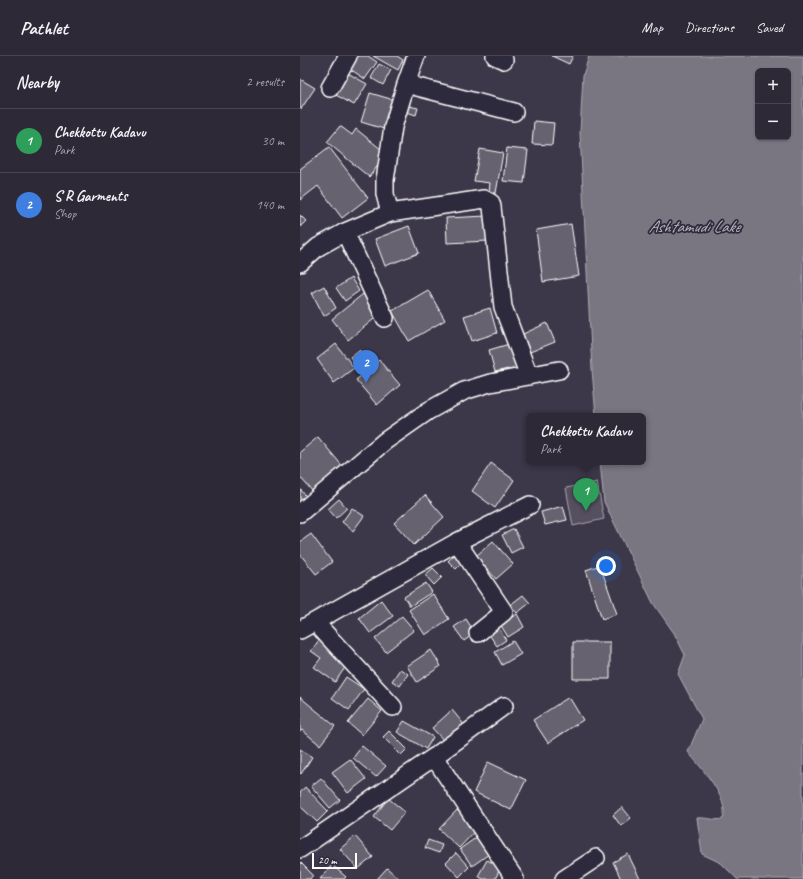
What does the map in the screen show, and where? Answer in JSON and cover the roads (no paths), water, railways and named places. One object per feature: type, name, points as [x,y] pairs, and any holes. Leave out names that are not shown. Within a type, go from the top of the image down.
[{"type":"street","points":[[330,88],[348,56]]},
{"type":"street","points":[[390,212],[385,194],[385,180],[393,127],[416,56]]},
{"type":"street","points":[[406,84],[514,112]]},
{"type":"street","points":[[300,263],[318,247],[345,232],[390,212],[476,200],[484,200],[491,203],[503,307],[530,376]]},
{"type":"street","points":[[345,232],[385,318]]},
{"type":"street","points":[[300,513],[385,441],[428,411],[464,391],[490,383],[559,370]]},
{"type":"street","points":[[300,630],[457,542],[530,506]]},
{"type":"street","points":[[457,542],[504,612],[478,633]]},
{"type":"street","points":[[315,622],[393,707]]},
{"type":"street","points":[[300,849],[434,757],[504,706]]},
{"type":"street","points":[[434,757],[515,879]]},
{"type":"street","points":[[564,879],[596,858]]},
{"type":"water","name":"Ashtamudi Lake","points":[[589,56],[803,56],[803,879],[737,879],[721,863],[702,854],[697,818],[716,820],[723,819],[724,811],[722,802],[713,784],[688,752],[702,719],[678,674],[685,655],[674,633],[653,603],[604,502],[600,465],[646,465],[646,413],[596,413],[592,370],[580,133],[583,75]]},
{"type":"place","name":"S R Garments","points":[[366,383]]},
{"type":"place","name":"Chekkottu Kadavu","points":[[586,511]]}]
